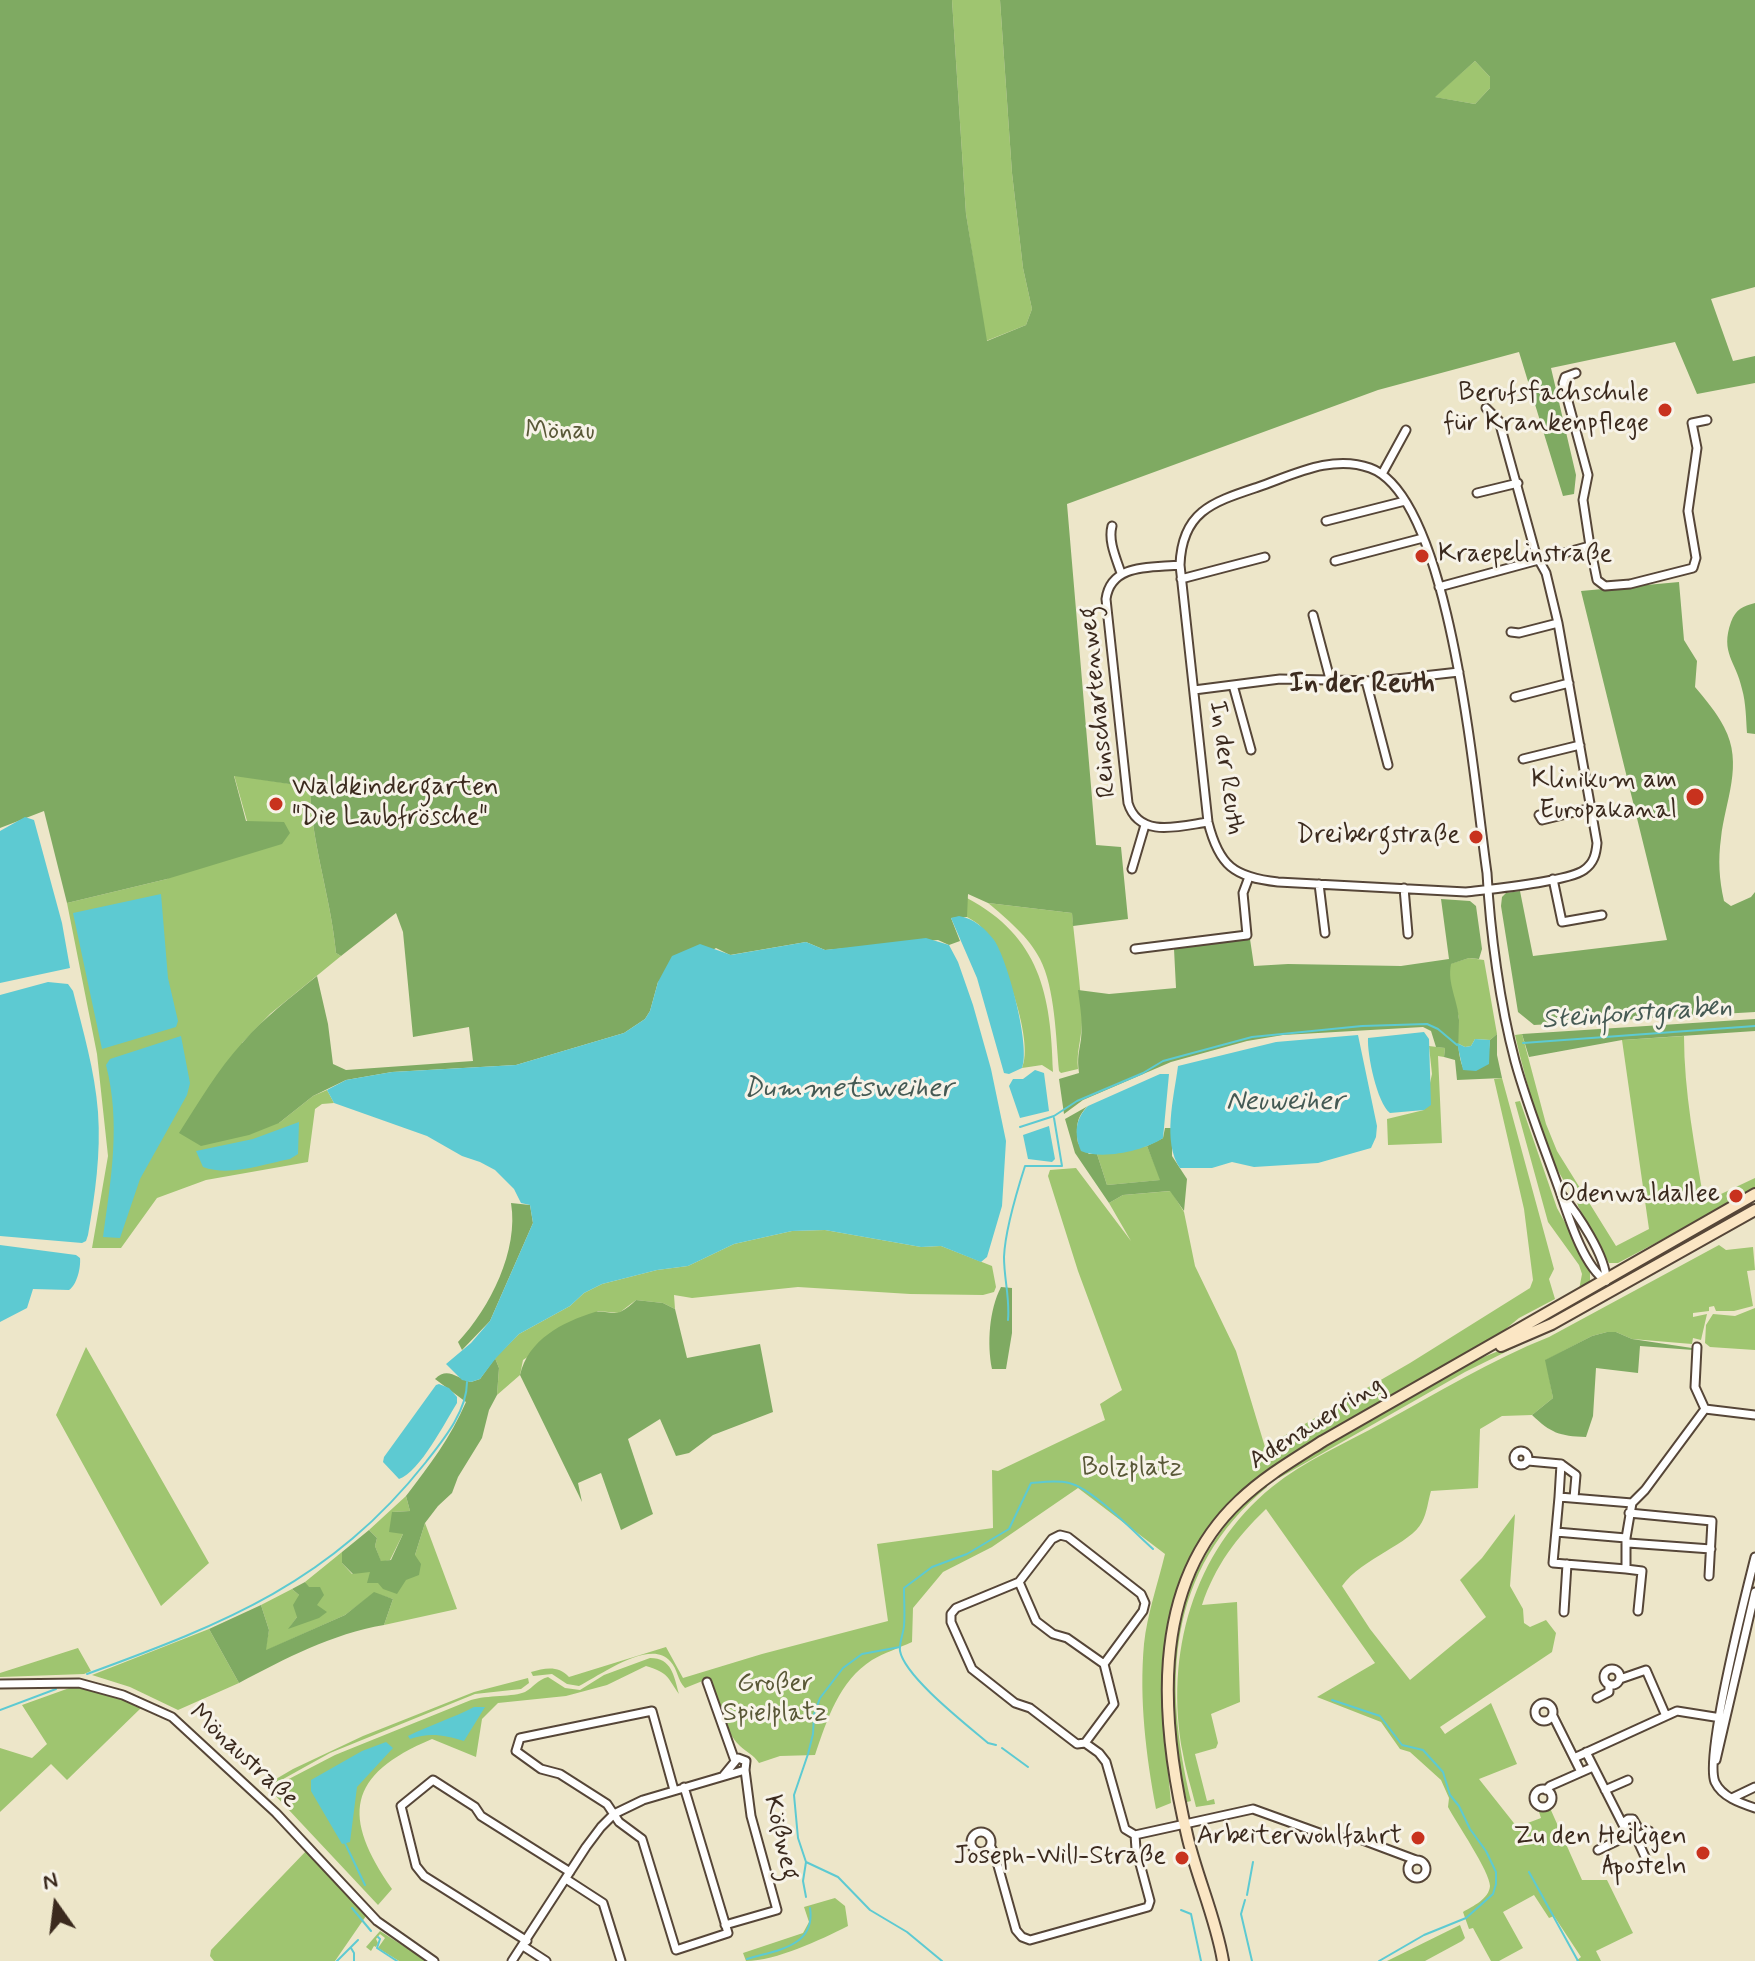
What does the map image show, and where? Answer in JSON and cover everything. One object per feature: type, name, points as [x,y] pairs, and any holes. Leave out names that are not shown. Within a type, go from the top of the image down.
[{"type":"main road","name":"Adenauerring","points":[[1223,1961],[1185,1823],[1169,1732],[1167,1666],[1182,1594],[1200,1553],[1218,1525],[1237,1503],[1269,1475],[1323,1441],[1466,1361],[1552,1324],[1755,1194]]},
{"type":"main road","name":"Adenauerring","points":[[1609,1286],[1755,1210]]},
{"type":"street","points":[[1576,373],[1565,377],[1563,383],[1588,475],[1583,500],[1597,580],[1605,586],[1630,584],[1693,568],[1696,558],[1688,511],[1697,448],[1692,423],[1707,420]]},
{"type":"street","points":[[1135,949],[1247,935],[1243,893],[1249,877],[1466,892],[1577,874],[1595,858],[1597,843],[1548,580],[1538,561],[1499,421],[1486,408]]},
{"type":"street","points":[[1406,430],[1382,474],[1405,501],[1423,538],[1439,587],[1459,672],[1493,937],[1515,1059],[1568,1220],[1595,1271],[1609,1286]]},
{"type":"street","name":"In der Reuth","points":[[1249,877],[1237,872],[1218,855],[1208,822],[1181,579],[1181,548],[1189,525],[1206,507],[1220,501],[1330,464],[1353,464],[1382,474]]},
{"type":"street","points":[[1477,493],[1518,483]]},
{"type":"street","points":[[1326,521],[1405,501]]},
{"type":"street","name":"Reinschartenweg","points":[[1112,526],[1112,541],[1121,573]]},
{"type":"street","points":[[1335,561],[1423,538]]},
{"type":"street","points":[[1439,587],[1590,546]]},
{"type":"street","points":[[1181,579],[1265,557]]},
{"type":"street","name":"Reinschartenweg","points":[[1180,565],[1121,573],[1111,583],[1106,599],[1128,803],[1133,815],[1145,825],[1159,828],[1208,822]]},
{"type":"street","points":[[1313,615],[1330,679]]},
{"type":"street","points":[[1511,632],[1519,633],[1558,623]]},
{"type":"street","points":[[1194,690],[1280,679],[1366,681],[1459,672]]},
{"type":"street","points":[[1366,681],[1388,765]]},
{"type":"street","points":[[1515,697],[1569,683]]},
{"type":"street","points":[[1233,685],[1251,750]]},
{"type":"street","points":[[1523,759],[1580,745]]},
{"type":"street","points":[[1539,815],[1542,820],[1591,808]]},
{"type":"street","name":"Reinschartenweg","points":[[1132,869],[1145,825]]},
{"type":"street","points":[[1553,879],[1562,922],[1602,915]]},
{"type":"street","points":[[1319,884],[1325,933]]},
{"type":"street","points":[[1404,888],[1408,934]]},
{"type":"street","points":[[1697,1347],[1695,1387],[1705,1409]]},
{"type":"street","points":[[1705,1409],[1755,1415]]},
{"type":"street","points":[[1626,1569],[1632,1503],[1705,1409]]},
{"type":"street","points":[[1528,1461],[1561,1464],[1576,1475],[1574,1498]]},
{"type":"street","points":[[1561,1464],[1553,1563],[1642,1571],[1638,1611]]},
{"type":"street","points":[[1559,1497],[1632,1503]]},
{"type":"street","points":[[1629,1513],[1712,1521],[1709,1576]]},
{"type":"street","points":[[1556,1532],[1711,1549]]},
{"type":"street","points":[[1019,1582],[1036,1621],[1104,1664],[1114,1704],[1085,1743],[1077,1744],[1030,1708],[1015,1703],[972,1669],[951,1622],[951,1614],[956,1608],[1019,1582],[1052,1539],[1064,1535],[1141,1594],[1145,1603],[1143,1611],[1104,1664]]},
{"type":"street","points":[[1755,1557],[1713,1770],[1714,1780],[1722,1791],[1755,1808]]},
{"type":"street","points":[[1564,1612],[1567,1564]]},
{"type":"street","points":[[1723,1718],[1755,1592]]},
{"type":"street","points":[[1597,1698],[1609,1692],[1609,1685],[1604,1679],[1608,1669],[1618,1671],[1620,1679]]},
{"type":"street","points":[[1609,1685],[1646,1670],[1666,1716]]},
{"type":"street","points":[[707,1682],[735,1761]]},
{"type":"street","name":"Mönaustraße","points":[[0,1684],[79,1683],[123,1695],[172,1717],[276,1813],[382,1925],[434,1961]]},
{"type":"street","points":[[674,1790],[652,1711],[520,1738],[516,1751],[541,1769],[560,1774],[606,1803],[619,1822],[642,1839],[676,1950],[728,1933],[684,1787]]},
{"type":"street","points":[[1574,1758],[1677,1711],[1723,1718]]},
{"type":"street","points":[[1553,1716],[1581,1772]]},
{"type":"street","points":[[1085,1743],[1103,1758],[1121,1821],[1125,1829],[1135,1835],[1253,1809],[1336,1839],[1352,1836],[1416,1860]]},
{"type":"street","points":[[1586,1752],[1646,1859]]},
{"type":"street","points":[[512,1961],[601,1827],[614,1814],[629,1805],[745,1770],[748,1766],[745,1759],[735,1761],[724,1775]]},
{"type":"street","points":[[1546,1790],[1593,1767]]},
{"type":"street","name":"Kößweg","points":[[725,1925],[777,1910],[751,1816],[745,1770]]},
{"type":"street","points":[[546,1961],[424,1876],[416,1866],[401,1806],[433,1780],[475,1807],[481,1816],[603,1903],[621,1961]]},
{"type":"street","points":[[1605,1790],[1628,1780]]},
{"type":"street","points":[[1732,1798],[1755,1787]]},
{"type":"street","points":[[1598,1850],[1623,1838],[1630,1831],[1649,1831]]},
{"type":"street","points":[[991,1847],[1016,1930],[1030,1940],[1148,1907],[1150,1901],[1135,1835]]},
{"type":"green space","name":"Mönau","points":[[0,0],[952,0],[966,214],[987,341],[1026,325],[1032,309],[1023,268],[1012,173],[1000,0],[1755,0],[1755,287],[1711,299],[1733,361],[1755,356],[1755,383],[1697,394],[1675,342],[1551,368],[1576,475],[1574,494],[1563,496],[1519,352],[1378,390],[1067,504],[1096,845],[1121,847],[1128,919],[1073,926],[1072,913],[988,903],[968,894],[967,917],[951,918],[960,941],[949,945],[938,940],[825,950],[806,942],[730,955],[716,948],[658,982],[645,1019],[624,1033],[516,1065],[392,1072],[346,1080],[313,1096],[279,1123],[249,1135],[201,1146],[179,1133],[209,1086],[251,1033],[317,976],[333,1064],[346,1070],[473,1061],[469,1027],[413,1037],[403,932],[396,913],[341,956],[336,953],[314,829],[310,787],[234,776],[246,821],[284,822],[290,833],[282,844],[167,879],[67,903],[44,811],[0,828]],"holes":[[[1475,61],[1490,77],[1490,88],[1475,104],[1435,97]]]},
{"type":"green space","points":[[952,0],[1000,0],[1012,173],[1023,268],[1032,309],[1026,325],[986,341],[966,214]]},
{"type":"green space","points":[[1475,61],[1490,77],[1490,88],[1475,104],[1434,97]]},
{"type":"green space","points":[[1679,582],[1684,640],[1697,661],[1695,687],[1721,722],[1733,755],[1732,782],[1720,846],[1720,877],[1724,901],[1731,906],[1755,892],[1755,1012],[1534,1025],[1518,1012],[1501,906],[1506,893],[1520,891],[1533,956],[1667,940],[1581,591]]},
{"type":"green space","points":[[1755,603],[1755,734],[1747,733],[1743,694],[1727,642],[1735,614]]},
{"type":"green space","points":[[234,775],[310,787],[314,829],[336,953],[341,956],[270,1014],[242,1043],[279,1123],[313,1096],[327,1090],[334,1103],[322,1104],[315,1109],[308,1162],[206,1180],[157,1198],[121,1248],[92,1248],[108,1156],[97,1054],[67,903],[167,879],[247,821]]},
{"type":"green space","points":[[967,898],[992,913],[1011,931],[1037,970],[1049,1017],[1053,1072],[1042,1065],[1022,1068],[1024,1038],[1014,996],[990,940],[980,926],[967,917]]},
{"type":"green space","points":[[1441,899],[1470,901],[1476,906],[1482,949],[1479,959],[1469,958],[1451,964],[1450,978],[1459,1020],[1461,1063],[1464,1070],[1489,1049],[1490,1040],[1497,1034],[1502,1078],[1457,1080],[1455,1060],[1444,1057],[1445,1048],[1436,1047],[1431,1031],[1423,1027],[1283,1035],[1247,1041],[1171,1062],[1083,1100],[1064,1114],[1059,1079],[1079,1073],[1082,1026],[1078,990],[1109,994],[1176,988],[1174,949],[1250,939],[1254,966],[1401,966],[1449,959]]},
{"type":"green space","points":[[988,903],[1072,913],[1082,1020],[1078,1069],[1059,1071],[1052,998],[1040,959],[1023,936]]},
{"type":"green space","points":[[1469,958],[1484,960],[1497,1034],[1490,1040],[1475,1039],[1471,1046],[1465,1047],[1457,1043],[1459,1018],[1448,977],[1450,964]]},
{"type":"green space","points":[[1755,1019],[1755,1031],[1622,1040],[1529,1057],[1522,1034]]},
{"type":"green space","points":[[1522,1034],[1546,1124],[1557,1151],[1616,1246],[1649,1229],[1622,1040],[1684,1036],[1688,1099],[1704,1202],[1755,1178],[1755,1190],[1728,1201],[1729,1204],[1618,1263],[1609,1263],[1578,1206],[1575,1192],[1566,1183],[1547,1145],[1515,1035]]},
{"type":"green space","points":[[1429,1046],[1445,1048],[1444,1057],[1438,1056],[1442,1143],[1388,1145],[1387,1119],[1424,1110],[1432,1074]]},
{"type":"green space","points":[[1502,1078],[1554,1269],[1549,1279],[1555,1299],[1519,1318],[1490,1342],[1299,1450],[1249,1485],[1210,1527],[1186,1567],[1172,1608],[1165,1643],[1161,1699],[1171,1803],[1156,1809],[1146,1748],[1142,1685],[1145,1633],[1165,1554],[1078,1488],[992,1547],[943,1572],[913,1608],[912,1642],[872,1660],[851,1679],[836,1702],[815,1755],[780,1756],[759,1763],[729,1732],[710,1678],[685,1688],[673,1664],[661,1655],[637,1656],[579,1686],[567,1684],[552,1674],[533,1676],[531,1672],[551,1668],[569,1677],[666,1647],[683,1678],[888,1621],[877,1544],[993,1528],[992,1470],[998,1471],[1105,1420],[1100,1404],[1122,1390],[1078,1271],[1048,1176],[1050,1170],[1076,1168],[1131,1241],[1109,1203],[1123,1195],[1171,1191],[1184,1212],[1195,1266],[1236,1351],[1265,1447],[1410,1363],[1530,1288],[1533,1280],[1524,1209],[1494,1079]]},
{"type":"green space","points":[[1520,1101],[1557,1208],[1590,1268],[1590,1281],[1579,1290],[1582,1274],[1579,1265],[1548,1222],[1515,1102]]},
{"type":"green space","points":[[1088,1106],[1078,1123],[1078,1143],[1089,1154],[1097,1154],[1107,1185],[1160,1180],[1147,1146],[1163,1138],[1165,1128],[1172,1128],[1172,1156],[1187,1179],[1184,1211],[1170,1191],[1123,1195],[1109,1203],[1075,1153],[1065,1119]]},
{"type":"green space","points":[[1147,1146],[1161,1180],[1107,1185],[1097,1154]]},
{"type":"green space","points":[[511,1203],[530,1205],[533,1223],[490,1321],[462,1350],[458,1342],[481,1313],[506,1259],[511,1240]]},
{"type":"green space","points":[[825,1230],[921,1247],[941,1246],[992,1266],[996,1287],[994,1292],[983,1295],[798,1287],[692,1298],[674,1295],[675,1309],[663,1303],[636,1300],[619,1313],[598,1311],[523,1360],[520,1375],[497,1395],[499,1368],[495,1358],[519,1334],[570,1306],[584,1293],[602,1284],[657,1270],[688,1266],[734,1244],[792,1231]]},
{"type":"green space","points":[[1719,1245],[1726,1250],[1753,1247],[1755,1270],[1747,1271],[1753,1306],[1734,1311],[1716,1311],[1714,1306],[1709,1307],[1709,1311],[1693,1313],[1693,1317],[1707,1314],[1701,1340],[1693,1338],[1692,1344],[1632,1339],[1616,1332],[1607,1332],[1592,1336],[1546,1360],[1553,1398],[1532,1415],[1502,1416],[1480,1429],[1478,1488],[1431,1491],[1424,1518],[1416,1530],[1361,1567],[1342,1586],[1370,1629],[1410,1680],[1486,1617],[1460,1580],[1482,1558],[1515,1514],[1510,1586],[1523,1609],[1524,1623],[1530,1627],[1546,1620],[1556,1633],[1552,1652],[1440,1727],[1445,1734],[1491,1703],[1517,1764],[1479,1779],[1517,1827],[1541,1818],[1539,1812],[1550,1808],[1582,1880],[1607,1880],[1633,1933],[1596,1951],[1601,1961],[1576,1961],[1581,1957],[1554,1916],[1549,1918],[1534,1895],[1503,1912],[1523,1948],[1499,1961],[1491,1961],[1473,1928],[1469,1929],[1463,1912],[1487,1895],[1489,1879],[1448,1807],[1449,1798],[1441,1780],[1410,1752],[1400,1749],[1381,1722],[1317,1697],[1375,1663],[1266,1509],[1228,1553],[1202,1605],[1237,1602],[1240,1702],[1211,1714],[1218,1743],[1216,1748],[1195,1754],[1207,1801],[1214,1799],[1215,1804],[1196,1807],[1184,1761],[1178,1717],[1182,1643],[1204,1574],[1222,1542],[1245,1513],[1272,1487],[1311,1461],[1464,1377],[1549,1337]]},
{"type":"green space","points":[[1001,1287],[1012,1288],[1012,1333],[1006,1369],[992,1369],[990,1327]]},
{"type":"green space","points":[[636,1300],[663,1303],[675,1309],[687,1358],[760,1344],[773,1412],[713,1435],[689,1453],[676,1456],[660,1419],[628,1439],[653,1514],[621,1530],[601,1473],[578,1483],[582,1502],[520,1375],[530,1352],[548,1334],[570,1321],[595,1312],[620,1312]]},
{"type":"green space","points":[[1755,1308],[1755,1350],[1710,1347],[1705,1343],[1706,1325],[1713,1314],[1735,1316]]},
{"type":"green space","points":[[1607,1332],[1693,1350],[1640,1346],[1638,1373],[1596,1368],[1593,1416],[1586,1437],[1550,1430],[1532,1415],[1553,1398],[1545,1360],[1592,1336]]},
{"type":"green space","points":[[1544,1333],[1465,1372],[1279,1478],[1275,1477],[1301,1458],[1481,1358]]},
{"type":"green space","points":[[86,1347],[209,1563],[161,1606],[56,1415]]},
{"type":"green space","points":[[495,1358],[499,1368],[497,1395],[489,1410],[482,1438],[452,1493],[425,1523],[415,1555],[421,1564],[419,1575],[406,1580],[397,1594],[383,1589],[378,1583],[367,1583],[370,1572],[353,1574],[342,1563],[342,1552],[369,1530],[377,1538],[375,1546],[381,1561],[391,1560],[403,1534],[389,1532],[392,1512],[410,1511],[406,1496],[446,1439],[466,1402],[435,1379],[448,1373],[471,1382],[480,1379]]},
{"type":"green space","points":[[1267,1482],[1267,1487],[1234,1520],[1209,1555],[1191,1592],[1181,1631],[1176,1672],[1177,1714],[1191,1801],[1187,1802],[1172,1713],[1178,1628],[1190,1589],[1208,1551],[1234,1515]]},
{"type":"green space","points":[[406,1496],[410,1511],[392,1512],[403,1534],[390,1560],[381,1562],[375,1546],[377,1538],[369,1530]]},
{"type":"green space","points":[[425,1523],[457,1609],[384,1625],[393,1599],[374,1593],[345,1615],[265,1651],[269,1630],[261,1605],[292,1589],[299,1595],[297,1617],[290,1627],[317,1605],[305,1582],[342,1552],[342,1563],[352,1574],[415,1555]]},
{"type":"green space","points":[[305,1582],[309,1587],[320,1587],[324,1595],[317,1605],[327,1612],[288,1629],[297,1617],[293,1605],[299,1595],[292,1589]]},
{"type":"green space","points":[[374,1592],[393,1599],[384,1625],[328,1641],[239,1683],[209,1629],[261,1605],[269,1630],[266,1650],[345,1615]]},
{"type":"green space","points":[[209,1629],[239,1683],[178,1710],[130,1687],[92,1675]]},
{"type":"green space","points":[[78,1648],[91,1671],[84,1674],[0,1677],[0,1673]]},
{"type":"green space","points":[[650,1658],[668,1665],[679,1694],[663,1673],[646,1666],[607,1685],[566,1696],[498,1703],[482,1719],[476,1757],[432,1739],[382,1768],[368,1783],[361,1800],[360,1819],[365,1840],[392,1889],[378,1905],[272,1792],[285,1781],[335,1755],[471,1700],[520,1694],[548,1677],[565,1688],[580,1690],[604,1675]]},
{"type":"green space","points":[[528,1678],[529,1683],[521,1689],[475,1694],[330,1753],[267,1788],[264,1786],[363,1736],[474,1692]]},
{"type":"green space","points":[[75,1686],[142,1707],[67,1780],[51,1764],[0,1812],[0,1748],[32,1758],[47,1744],[22,1705]]},
{"type":"green space","points":[[308,1849],[366,1916],[335,1961],[214,1961],[210,1956],[211,1950]]},
{"type":"green space","points":[[835,1898],[845,1906],[848,1926],[784,1954],[746,1961],[743,1953],[803,1933],[809,1922],[804,1907]]},
{"type":"green space","points":[[1460,1925],[1465,1938],[1425,1961],[1387,1961]]},
{"type":"green space","points":[[380,1931],[427,1961],[399,1961],[378,1948],[385,1938],[380,1934],[376,1947],[371,1951],[366,1947]]},
{"type":"water","points":[[25,817],[34,820],[62,923],[70,968],[0,983],[0,831]]},
{"type":"water","points":[[161,894],[168,978],[178,1021],[176,1027],[102,1049],[73,913]]},
{"type":"water","points":[[959,916],[979,925],[994,940],[1011,984],[1021,1024],[1024,1058],[1022,1068],[1009,1074],[1004,1073],[977,978],[951,918]]},
{"type":"water","name":"Dummetsweiher","points":[[926,938],[949,945],[958,962],[991,1069],[1006,1141],[1002,1206],[987,1257],[981,1262],[941,1246],[921,1247],[825,1230],[792,1231],[734,1244],[688,1266],[657,1270],[602,1284],[519,1334],[480,1379],[471,1382],[462,1380],[446,1364],[471,1343],[490,1321],[533,1223],[530,1205],[521,1203],[514,1189],[495,1170],[427,1136],[334,1103],[327,1090],[346,1080],[392,1072],[516,1065],[624,1033],[645,1019],[650,1011],[658,982],[672,956],[700,944],[731,955],[806,942],[825,950]]},
{"type":"water","points":[[48,982],[68,984],[73,991],[96,1097],[99,1128],[97,1174],[88,1235],[82,1243],[0,1236],[0,995]]},
{"type":"water","points":[[1424,1032],[1429,1039],[1431,1105],[1424,1110],[1390,1113],[1377,1089],[1368,1038]]},
{"type":"water","name":"Neuweiher","points":[[1358,1035],[1377,1126],[1371,1148],[1318,1163],[1254,1167],[1232,1162],[1212,1168],[1180,1168],[1170,1132],[1178,1066],[1276,1042]]},
{"type":"water","points":[[181,1036],[190,1083],[187,1095],[140,1179],[120,1238],[103,1237],[114,1130],[106,1065],[110,1059]]},
{"type":"water","points":[[1475,1039],[1490,1040],[1489,1064],[1476,1071],[1463,1070],[1457,1043],[1471,1046]]},
{"type":"water","points":[[1035,1070],[1044,1073],[1049,1111],[1020,1118],[1009,1086],[1013,1079],[1023,1079]]},
{"type":"water","points":[[1160,1074],[1169,1074],[1163,1138],[1123,1153],[1100,1155],[1081,1151],[1077,1127],[1080,1116],[1088,1106]]},
{"type":"water","points":[[299,1122],[298,1154],[290,1159],[224,1171],[203,1167],[196,1151],[253,1139]]},
{"type":"water","points":[[1049,1126],[1055,1159],[1052,1162],[1028,1159],[1023,1135]]},
{"type":"water","points":[[0,1245],[76,1255],[80,1258],[79,1271],[72,1288],[33,1289],[27,1308],[0,1322]]},
{"type":"water","points":[[439,1384],[449,1388],[457,1397],[457,1403],[423,1457],[407,1475],[399,1479],[383,1462],[384,1457]]},
{"type":"water","points":[[474,1707],[485,1707],[464,1741],[437,1735],[410,1739],[408,1736],[458,1715]]},
{"type":"water","points":[[386,1742],[393,1748],[357,1787],[350,1842],[342,1844],[311,1791],[311,1780],[362,1751]]},
{"type":"waterway","name":"Steinforstgraben","points":[[1020,1127],[1054,1116],[1077,1101],[1143,1073],[1163,1061],[1252,1037],[1362,1026],[1427,1024],[1457,1045]]},
{"type":"waterway","name":"Steinforstgraben","points":[[1523,1043],[1755,1026]]},
{"type":"waterway","points":[[1008,1320],[1004,1257],[1009,1223],[1025,1166],[1062,1166],[1054,1118]]},
{"type":"waterway","name":"Steinforstgraben","points":[[87,1674],[230,1616],[273,1594],[352,1539],[390,1503],[440,1444],[459,1414],[467,1382]]},
{"type":"waterway","points":[[996,1745],[988,1743],[938,1700],[904,1662],[900,1651],[904,1626],[904,1588],[932,1567],[967,1554],[1009,1529],[1031,1483],[1059,1482],[1078,1487],[1101,1502],[1153,1549]]},
{"type":"waterway","points":[[806,1897],[803,1881],[806,1862],[798,1838],[794,1795],[808,1754],[814,1714],[820,1698],[843,1668],[862,1654],[900,1647]]},
{"type":"waterway","name":"Steinforstgraben","points":[[0,1710],[56,1689]]},
{"type":"waterway","points":[[1332,1700],[1380,1716],[1402,1745],[1423,1750],[1443,1772],[1450,1795],[1496,1872],[1493,1894],[1466,1918],[1424,1935],[1379,1961]]},
{"type":"waterway","points":[[1002,1748],[1028,1767]]},
{"type":"waterway","points":[[345,1843],[365,1885]]},
{"type":"waterway","points":[[806,1862],[838,1877],[870,1910],[907,1932],[942,1961]]},
{"type":"waterway","points":[[1247,1895],[1253,1862]]},
{"type":"waterway","points":[[1529,1872],[1578,1961]]},
{"type":"waterway","points":[[1245,1900],[1241,1914],[1252,1961]]},
{"type":"waterway","points":[[352,1908],[371,1931]]},
{"type":"waterway","points":[[747,1959],[792,1945],[800,1939],[807,1931],[810,1908]]},
{"type":"waterway","points":[[1181,1910],[1191,1914],[1201,1961]]},
{"type":"waterway","points":[[378,1937],[377,1948],[397,1961]]},
{"type":"waterway","points":[[337,1961],[358,1940]]},
{"type":"waterway","points":[[351,1948],[354,1961]]},
{"type":"place","name":"Berufsfachschule für Krankenpflege","points":[[1665,410]]},
{"type":"place","name":"Kraepelinstraße","points":[[1422,556]]},
{"type":"place","name":"Klinikum am Europakanal","points":[[1695,797]]},
{"type":"place","name":"Waldkindergarten \"Die Laubfrösche\"","points":[[276,804]]},
{"type":"place","name":"Dreibergstraße","points":[[1476,837]]},
{"type":"place","name":"Odenwaldallee","points":[[1736,1196]]},
{"type":"place","name":"Arbeiterwohlfahrt","points":[[1418,1838]]},
{"type":"place","name":"Zu den Heiligen Aposteln","points":[[1703,1853]]},
{"type":"place","name":"Joseph-Will-Straße","points":[[1182,1858]]},
{"type":"district","name":"In der Reuth","points":[[1362,685]]},
{"type":"park label","name":"Bolzplatz","points":[[1132,1470]]},
{"type":"park label","name":"Großer Spielplatz","points":[[775,1700]]}]
